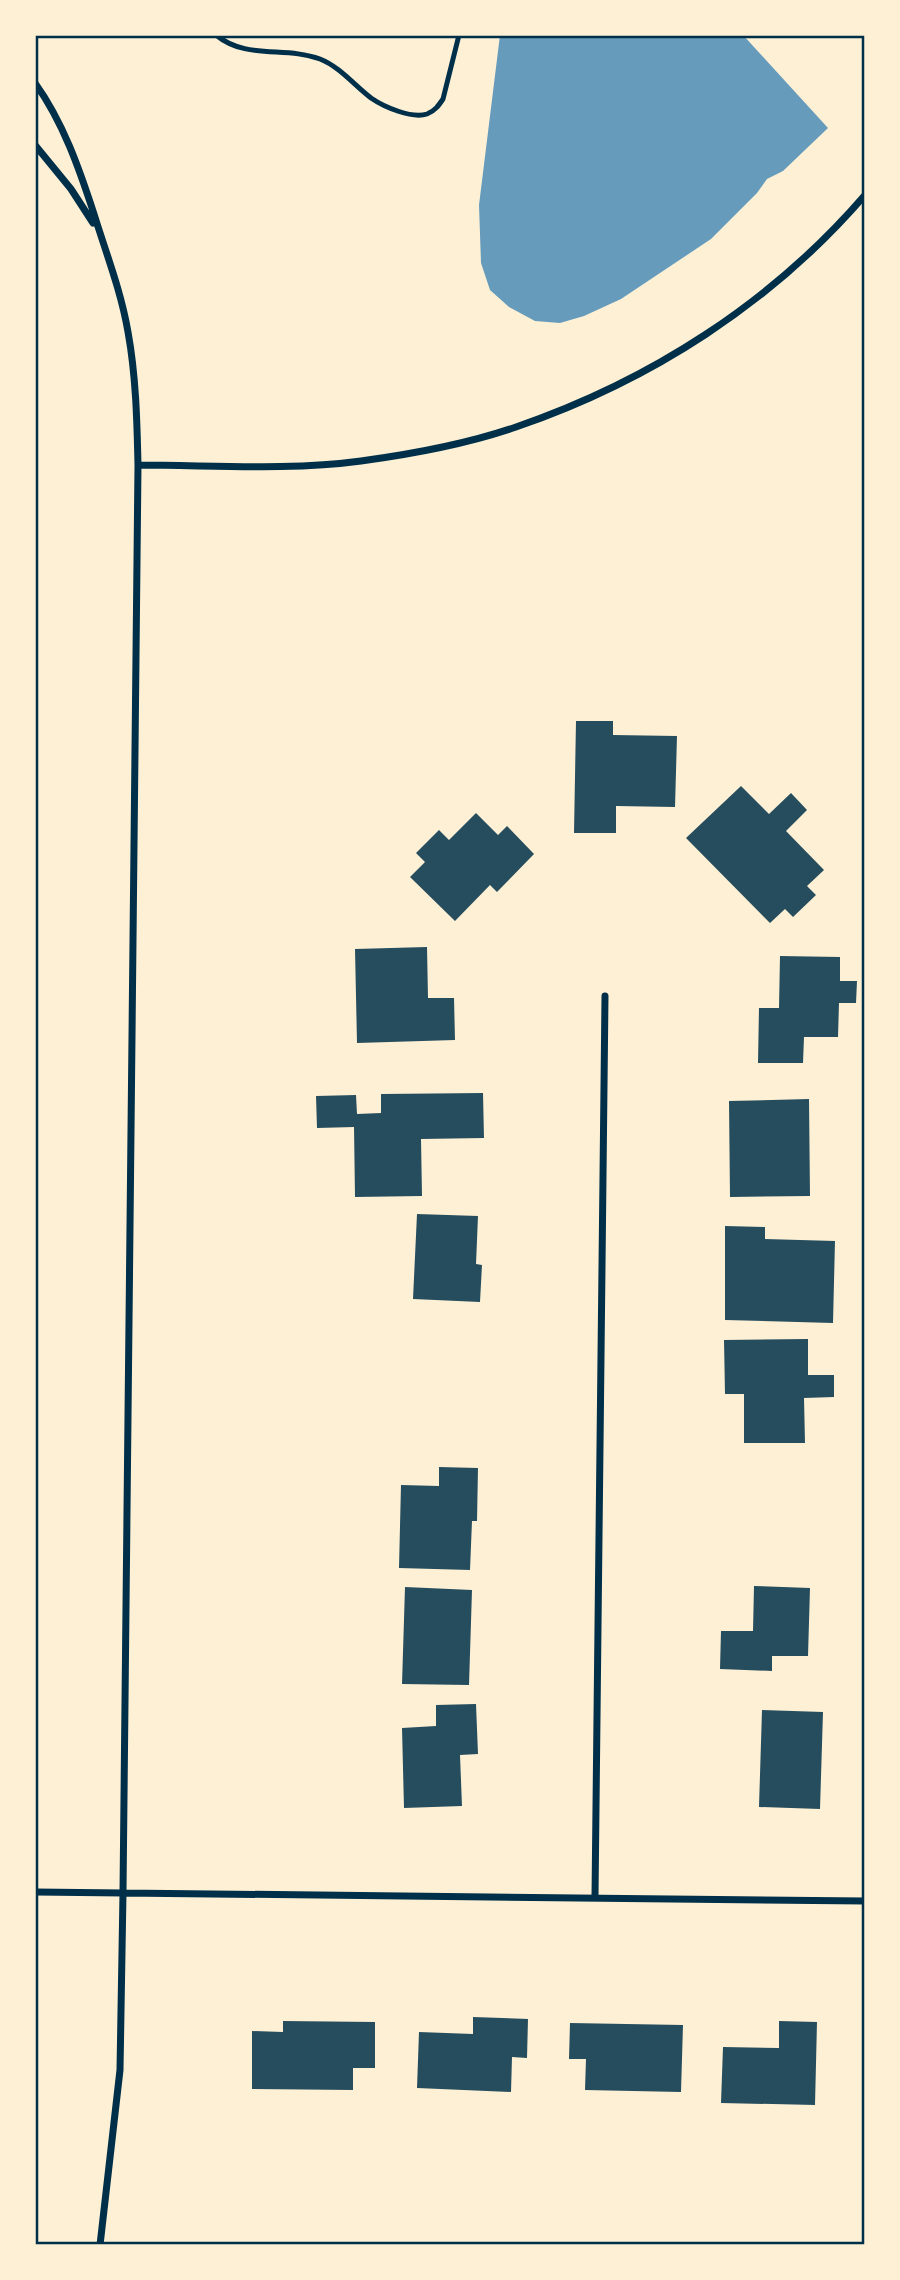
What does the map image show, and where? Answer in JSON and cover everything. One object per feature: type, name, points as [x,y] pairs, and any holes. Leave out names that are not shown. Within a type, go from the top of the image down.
[{"type":"street","points":[[35,83],[44,94],[69,144],[116,281],[128,332],[136,395],[138,465],[120,2070],[100,2245]]},
{"type":"street","points":[[35,145],[71,189],[99,233]]},
{"type":"street","points":[[138,465],[294,466],[359,461],[433,449],[515,427],[618,385],[697,341],[799,265],[836,229],[865,195]]},
{"type":"street","points":[[595,1897],[605,996]]},
{"type":"street","points":[[35,1892],[865,1900]]},
{"type":"lane","points":[[216,35],[242,49],[321,59],[337,68],[373,99],[414,115],[427,114],[437,108],[443,99],[459,35]]},
{"type":"water","points":[[500,35],[743,35],[828,128],[783,171],[767,179],[757,193],[711,239],[621,299],[584,316],[560,323],[535,321],[509,307],[490,290],[481,263],[479,205]]},
{"type":"building","points":[[576,721],[613,721],[613,735],[677,736],[675,807],[616,806],[616,833],[574,833]]},
{"type":"building","points":[[741,786],[769,814],[791,793],[807,810],[786,831],[824,870],[807,886],[816,895],[793,917],[785,909],[770,923],[686,838]]},
{"type":"building","points":[[476,813],[498,835],[507,826],[534,854],[497,892],[490,885],[455,921],[410,877],[425,862],[416,853],[439,830],[449,840]]},
{"type":"building","points":[[427,947],[428,998],[454,998],[455,1040],[357,1043],[355,949]]},
{"type":"building","points":[[780,956],[840,957],[840,981],[857,981],[856,1003],[839,1003],[838,1037],[804,1037],[803,1063],[758,1063],[759,1008],[779,1008]]},
{"type":"building","points":[[483,1093],[484,1138],[421,1139],[422,1196],[355,1197],[354,1127],[317,1128],[316,1096],[356,1095],[357,1114],[381,1113],[381,1094]]},
{"type":"building","points":[[809,1099],[810,1196],[730,1197],[729,1101]]},
{"type":"building","points":[[417,1214],[478,1216],[476,1264],[482,1265],[480,1302],[413,1299]]},
{"type":"building","points":[[725,1226],[765,1227],[765,1239],[835,1241],[833,1323],[725,1320]]},
{"type":"building","points":[[808,1339],[808,1375],[834,1375],[834,1397],[804,1398],[805,1443],[744,1443],[744,1394],[725,1394],[724,1340]]},
{"type":"building","points":[[439,1467],[478,1468],[477,1521],[472,1521],[470,1570],[399,1568],[401,1485],[439,1486]]},
{"type":"building","points":[[754,1586],[810,1588],[808,1656],[772,1656],[772,1671],[720,1669],[721,1631],[753,1631]]},
{"type":"building","points":[[405,1587],[472,1590],[469,1685],[402,1684]]},
{"type":"building","points":[[476,1704],[478,1754],[460,1755],[462,1806],[404,1808],[402,1728],[436,1726],[436,1705]]},
{"type":"building","points":[[762,1710],[823,1712],[820,1809],[759,1807]]},
{"type":"building","points":[[473,2017],[528,2019],[527,2058],[512,2057],[511,2092],[417,2088],[419,2032],[473,2034]]},
{"type":"building","points":[[283,2021],[375,2022],[375,2068],[353,2068],[353,2090],[252,2089],[252,2031],[283,2032]]},
{"type":"building","points":[[779,2021],[817,2022],[815,2105],[721,2103],[723,2047],[779,2048]]},
{"type":"building","points":[[570,2023],[683,2025],[681,2092],[585,2090],[586,2059],[569,2059]]}]
